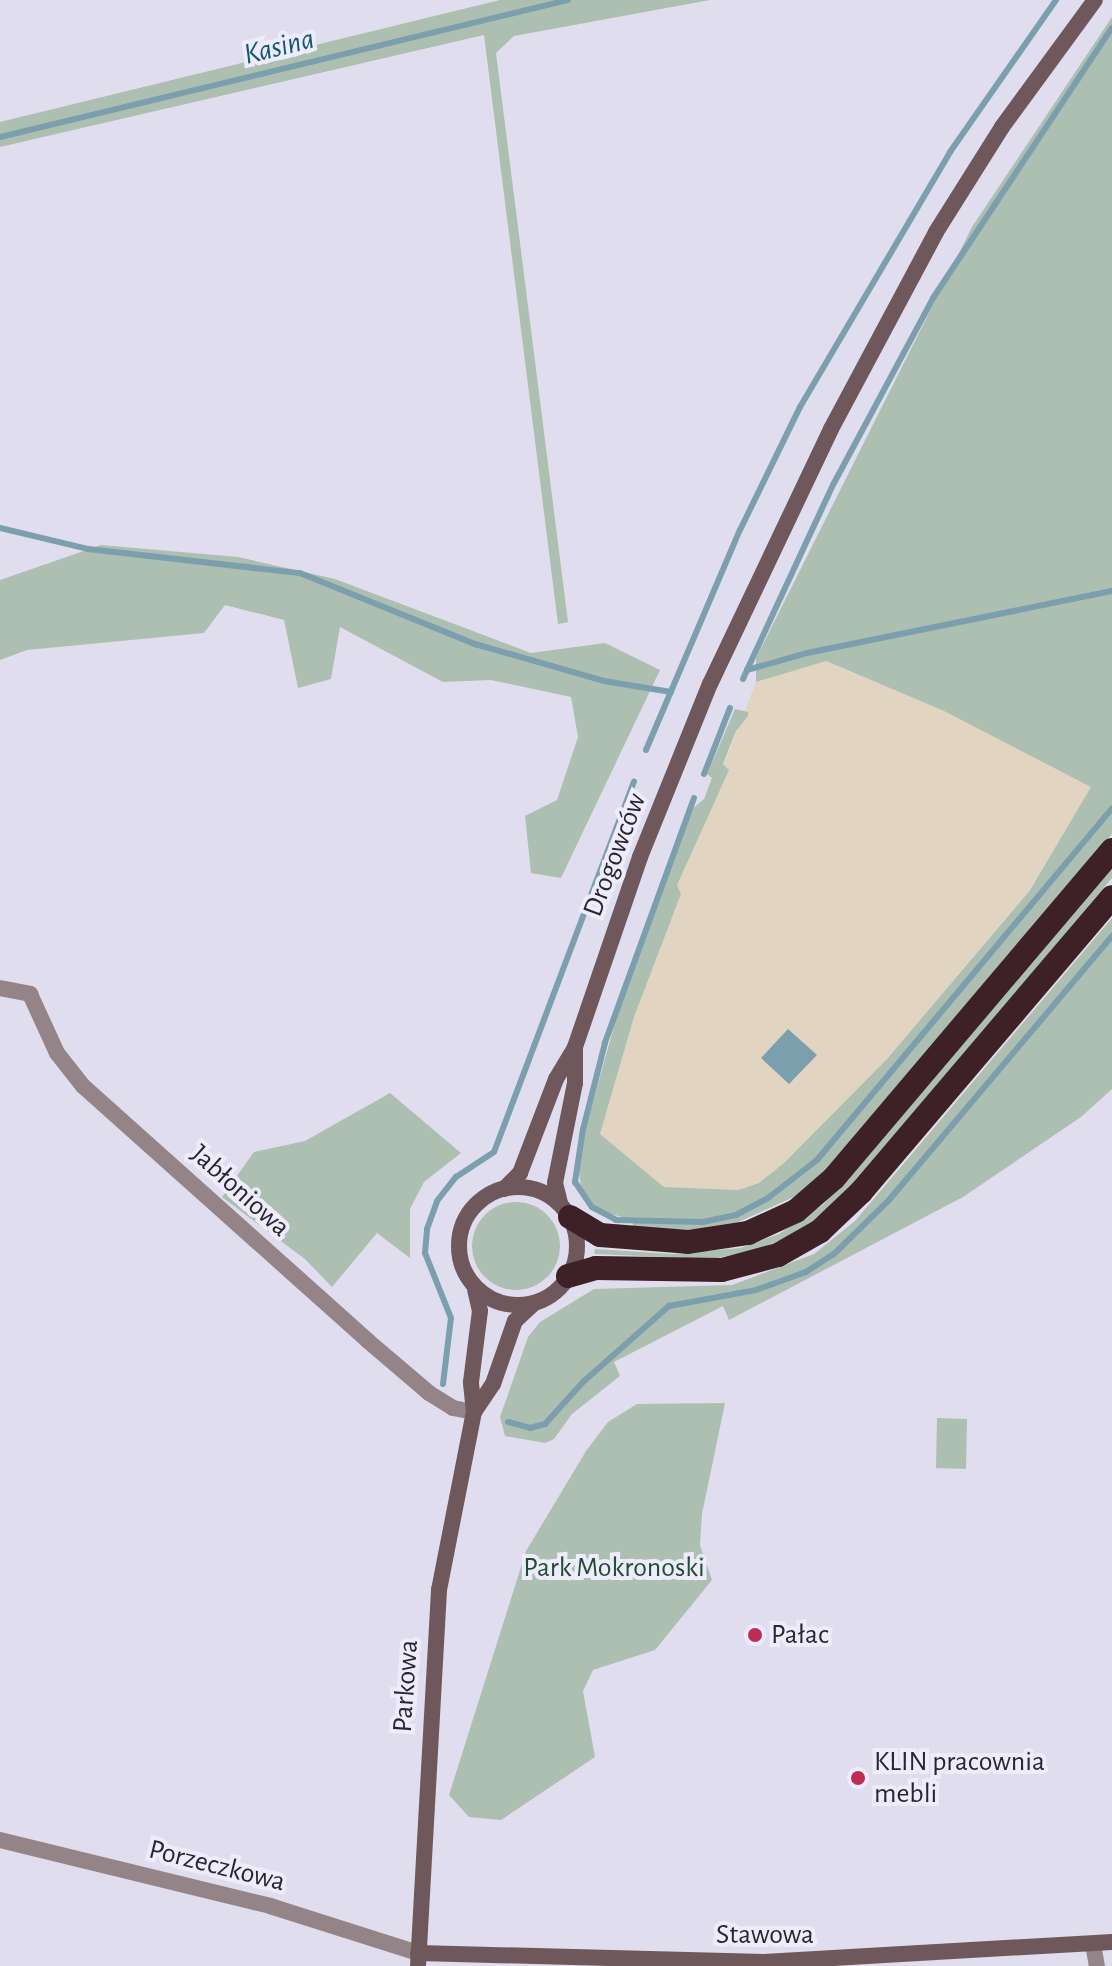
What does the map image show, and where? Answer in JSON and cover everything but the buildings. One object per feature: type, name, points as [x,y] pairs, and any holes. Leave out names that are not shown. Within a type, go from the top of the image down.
[{"type":"highway","points":[[565,1210],[600,1235],[688,1242],[748,1233],[796,1211],[834,1178],[1112,850]]},
{"type":"highway","points":[[568,1276],[596,1268],[722,1270],[778,1255],[820,1231],[861,1192],[1112,897]]},
{"type":"main road","name":"Drogowców","points":[[504,1189],[520,1173],[556,1079],[575,1047],[640,857],[710,684],[831,429],[936,232],[1002,127],[1095,0]]},
{"type":"main road","name":"Drogowców","points":[[565,1210],[555,1183],[575,1083],[575,1047]]},
{"type":"main road","points":[[504,1189],[542,1190],[565,1210],[576,1258],[568,1276],[556,1291],[533,1304],[506,1306],[475,1290],[461,1266],[458,1244],[465,1222],[479,1204],[504,1189]]},
{"type":"main road","name":"Parkowa","points":[[418,1959],[439,1590],[474,1412],[471,1382],[480,1311],[475,1290]]},
{"type":"main road","name":"Parkowa","points":[[474,1412],[493,1384],[515,1321],[533,1304]]},
{"type":"main road","name":"Stawowa","points":[[418,1959],[764,1962],[1112,1942]]},
{"type":"street","name":"Jabłoniowa","points":[[0,988],[30,994],[57,1053],[83,1086],[368,1341],[429,1393],[453,1408],[474,1412]]},
{"type":"street","name":"Porzeczkowa","points":[[0,1840],[270,1906],[418,1959]]},
{"type":"street","points":[[1093,1944],[1097,1966]]},
{"type":"shaded area","points":[[825,661],[944,711],[1092,786],[1030,889],[887,1059],[784,1163],[759,1183],[738,1190],[664,1187],[600,1134],[634,1017],[681,894],[677,885],[756,682]]},
{"type":"green space","points":[[500,0],[710,0],[514,36],[496,53],[568,622],[558,624],[484,35],[0,147],[0,122]]},
{"type":"green space","points":[[1112,17],[1112,834],[832,1164],[796,1196],[734,1224],[684,1231],[633,1229],[633,1220],[600,1211],[582,1193],[578,1166],[583,1138],[616,1019],[692,809],[704,799],[712,778],[707,774],[735,709],[748,712],[748,716],[736,731],[723,764],[729,770],[677,885],[681,894],[634,1017],[600,1134],[664,1187],[738,1190],[759,1183],[784,1163],[887,1059],[1030,890],[1091,787],[944,711],[826,661],[756,682],[756,658],[972,227]]},
{"type":"green space","points":[[101,545],[238,557],[335,579],[531,653],[605,643],[660,670],[561,878],[531,873],[525,816],[557,800],[578,737],[571,697],[491,680],[443,682],[340,627],[331,679],[298,688],[284,620],[225,605],[204,633],[27,650],[0,660],[0,580]]},
{"type":"green space","points":[[1112,868],[1112,878],[851,1188],[805,1228],[759,1250],[711,1259],[594,1254],[595,1249],[673,1254],[740,1248],[779,1234],[823,1205]]},
{"type":"green space","points":[[1112,918],[1112,1089],[1081,1117],[963,1197],[729,1320],[723,1306],[614,1362],[620,1376],[572,1414],[554,1439],[545,1443],[505,1436],[500,1417],[528,1337],[540,1322],[594,1289],[732,1285],[814,1254],[855,1221]]},
{"type":"green space","points":[[390,1093],[461,1153],[424,1182],[410,1209],[410,1258],[377,1233],[332,1287],[305,1259],[222,1197],[254,1152],[305,1141]]},
{"type":"green space","points":[[516,1202],[533,1206],[547,1215],[556,1229],[560,1246],[556,1263],[547,1277],[533,1286],[516,1290],[499,1286],[485,1277],[476,1263],[472,1246],[476,1229],[485,1215],[499,1206]]},
{"type":"green space","name":"Park Mokronoski","points":[[725,1403],[702,1514],[700,1545],[712,1580],[655,1650],[593,1670],[583,1691],[595,1757],[501,1820],[469,1817],[449,1795],[526,1551],[586,1451],[608,1422],[637,1404]]},
{"type":"green space","points":[[937,1418],[967,1419],[966,1469],[936,1468]]},
{"type":"water","points":[[788,1029],[817,1055],[789,1084],[761,1058]]},
{"type":"waterway","name":"Kasina","points":[[0,137],[568,0]]},
{"type":"waterway","points":[[646,750],[740,530],[800,407],[950,152],[1056,0]]},
{"type":"waterway","points":[[747,670],[834,483],[933,298],[1112,28]]},
{"type":"waterway","points":[[0,528],[88,549],[300,573],[475,644],[604,681],[671,692]]},
{"type":"waterway","points":[[743,679],[747,670],[807,653],[1112,591]]},
{"type":"waterway","points":[[704,774],[730,708]]},
{"type":"waterway","points":[[443,1384],[451,1318],[425,1253],[427,1229],[437,1201],[456,1177],[494,1152],[634,782]]},
{"type":"waterway","points":[[694,798],[605,1043],[583,1129],[575,1182],[592,1207],[616,1220],[703,1222],[736,1215],[768,1198],[817,1160],[1112,808]]},
{"type":"waterway","points":[[508,1422],[530,1428],[545,1424],[583,1382],[669,1306],[756,1290],[806,1272],[834,1254],[889,1200],[1112,936]]},
{"type":"place","name":"Pałac","points":[[755,1635]]},
{"type":"place","name":"KLIN pracownia mebli","points":[[858,1778]]}]
